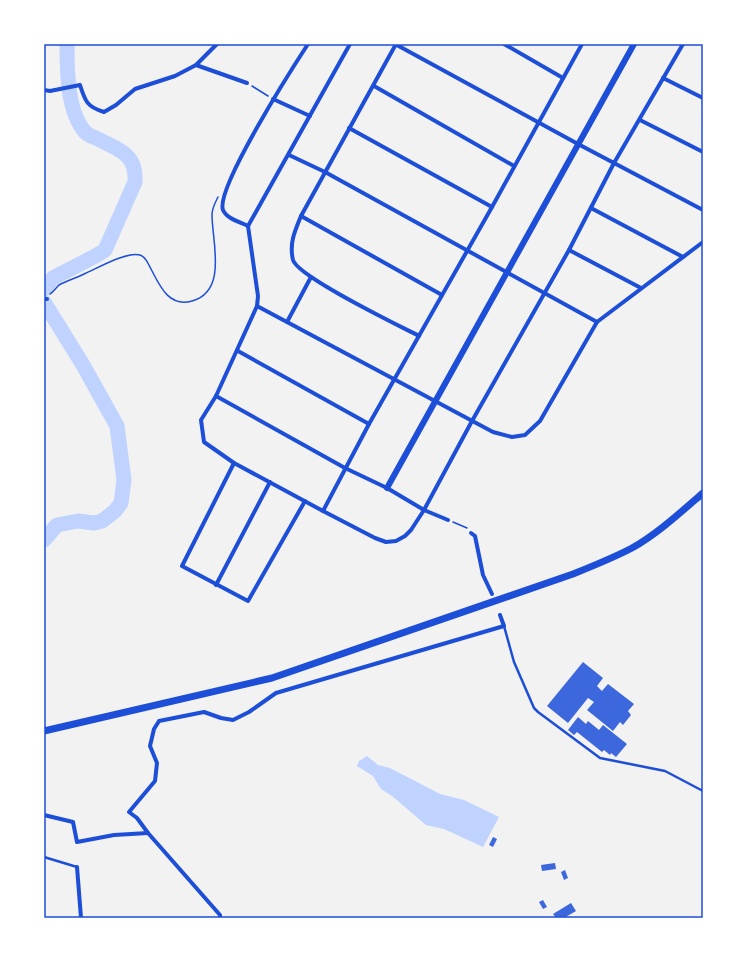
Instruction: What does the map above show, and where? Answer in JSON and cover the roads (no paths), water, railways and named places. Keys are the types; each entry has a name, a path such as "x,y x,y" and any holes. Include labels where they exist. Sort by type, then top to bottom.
{"main road":[{"path":"44,731 272,678 573,574 604,562 633,547 661,527 703,493"}],"street":[{"path":"44,90 80,85 83,97 87,104 104,112 122,101 135,89 175,76 196,65 217,44"},
{"path":"248,226 228,217 223,210 222,202 227,186 273,99 308,44"},
{"path":"350,44 248,226 258,296 257,306 238,351 216,396 201,420 204,442 234,463 375,538 386,542 396,541 405,536 424,510 472,421 569,250 614,164 683,44"},
{"path":"419,336 329,288 299,268 294,261 292,240 301,216 349,128 374,86 395,44 614,164 703,210"},
{"path":"504,44 563,78"},
{"path":"323,510 369,424 582,44"},
{"path":"387,488 634,44"},
{"path":"196,65 247,83"},
{"path":"663,78 703,98"},
{"path":"374,86 514,166"},
{"path":"273,99 310,116"},
{"path":"640,120 703,152"},
{"path":"349,128 492,207"},
{"path":"289,155 325,172 597,322"},
{"path":"591,208 683,256"},
{"path":"301,216 442,295"},
{"path":"257,306 493,432 512,437 525,435 540,421 597,322 703,242"},
{"path":"569,250 641,288"},
{"path":"287,322 311,277"},
{"path":"238,351 369,424"},
{"path":"216,396 345,468 387,488 424,510 448,520"},
{"path":"234,463 182,566 216,585 248,601 305,501"},
{"path":"216,585 270,482"},
{"path":"471,533 475,536 483,575 492,594"},
{"path":"220,918 220,915 148,833 137,818 129,812 155,781 157,763 150,746 154,729 159,721 204,712 221,718 233,720 249,712 276,692 504,626 500,615"},
{"path":"44,814 73,822 77,842 114,835 148,833"},
{"path":"77,867 81,918"}],"lane":[{"path":"504,626 514,662 534,708 538,712 600,758 665,771 703,791"},
{"path":"44,858 77,867"}],"water":[{"path":"367,756 378,765 390,768 440,794 464,800 499,817 483,847 444,829 426,825 392,796 381,789 373,776 357,766 359,761"}],"waterway":[{"path":"44,289 53,278 105,250 135,182 135,172 129,158 119,150 85,132 79,123 71,102 69,90 67,44"},
{"path":"44,302 83,365 117,426 124,480 121,503 115,511 102,521 94,523 78,521 57,525 44,540"}]}
